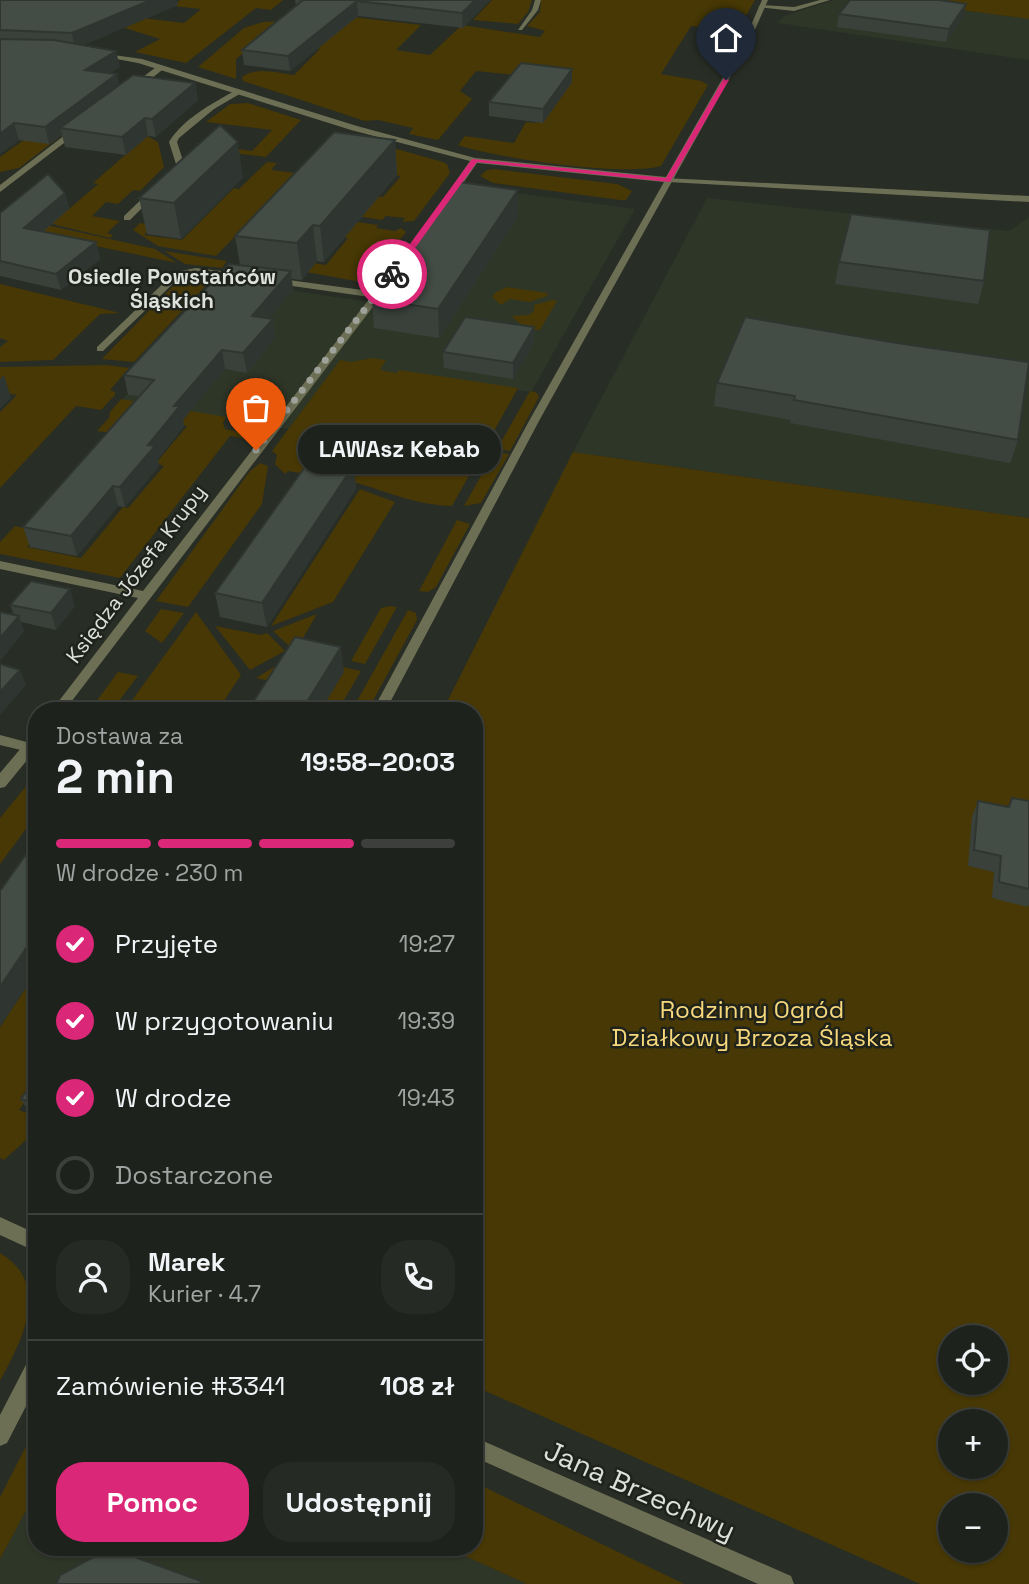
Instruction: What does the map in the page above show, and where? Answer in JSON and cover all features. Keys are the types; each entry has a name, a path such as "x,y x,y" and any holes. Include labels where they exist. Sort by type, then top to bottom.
{"street":[{"path":"520,29 535,10 538,0"},
{"path":"383,702 534,421 747,41 763,4 794,9 827,0"},
{"path":"91,54 162,67 403,142 475,160 668,180 1029,199"},
{"path":"129,91 162,67"},
{"path":"127,218 179,169 179,157 173,142 177,137 211,107 239,92"},
{"path":"0,188 84,125"},
{"path":"445,202 475,160"},
{"path":"100,349 178,274 196,271 251,278"},
{"name":"Księdza Józefa Krupy","path":"64,702 392,274"},
{"path":"264,280 377,295"},
{"path":"0,565 146,596"},
{"path":"0,740 28,742"},
{"path":"0,783 28,748"},
{"path":"0,1226 28,1239"},
{"path":"0,1436 28,1382"},
{"name":"Jana Brzechwy","path":"483,1451 783,1584"}],"shaded area":[{"path":"834,0 884,0 1029,19 1029,60 778,23 784,16"},
{"path":"470,187 635,209 531,392 340,366 292,430 122,400 234,282 384,304"},
{"path":"707,198 1009,231 1029,217 1029,518 573,452"},
{"path":"28,1507 28,1556 465,1556 527,1584 0,1584 0,1559"}],"green space":[{"path":"180,0 283,0 271,10 256,8 186,63 135,52 160,39 106,22 92,12 184,23 201,9 173,6"},
{"path":"492,0 532,0 528,12 518,24 473,20"},
{"path":"541,0 755,0 736,33 718,33 720,29 691,26 661,74 701,81 708,85 661,166 643,169 560,165 458,145 465,136 514,143 526,122 536,123 563,80 476,71 460,91 472,99 438,140 409,134 413,128 378,120 365,121 243,81 242,77 254,72 294,75 320,49 257,42 236,59 236,79 198,67 244,28 263,22 353,17 421,25 396,50 430,55 462,25 540,37 545,31 527,26 540,12"},
{"path":"884,0 1029,0 1029,19"},
{"path":"81,99 75,125 19,168 0,172 0,157"},
{"path":"248,103 301,120 266,157 207,150 196,143 252,151 272,130 206,122 230,104"},
{"path":"343,134 443,162 447,164 450,173 414,221 402,222 405,218 386,216 382,220 338,213 318,188 383,197 401,176 336,166"},
{"path":"147,136 158,142 164,167 140,191 133,190 118,204 106,202 92,216 120,221 107,233 113,235 110,238 56,225 14,202 32,192 36,204 69,209 98,184 93,183"},
{"path":"267,162 277,163 271,170 296,173 216,256 158,246 133,230 140,223 153,225 144,235 182,240 234,188 239,189"},
{"path":"487,170 617,184 632,191 626,200 620,200 493,183 480,176"},
{"path":"11,206 51,226 155,249 177,263 0,226 0,212"},
{"path":"283,211 378,225 376,228 395,231 401,228 406,232 367,283 244,261 256,254 326,265 348,238 279,228"},
{"path":"164,251 227,261 222,268 185,264"},
{"path":"209,278 210,281 134,362 102,359 178,281"},
{"path":"0,284 120,313 100,314 53,360 0,362 0,347 8,341 0,338"},
{"path":"507,287 548,293 547,296 530,302 510,299 501,305 492,297"},
{"path":"557,301 540,330 524,328 512,316 529,315 534,311 534,305"},
{"path":"372,358 386,360 380,370 397,373 399,370 518,388 452,506 416,501 340,479 288,471 285,474 275,464 277,455 272,451 340,360 351,362"},
{"path":"107,365 129,368 110,390 115,392 115,395 101,410 76,406 0,488 0,412 17,395 0,392 0,367"},
{"path":"530,391 536,392 539,397 510,451 497,449"},
{"path":"121,399 226,417 223,423 225,429 253,435 249,439 230,436 120,578 0,554 0,542 15,526 40,531 27,547 81,558 123,507 128,508 164,466 156,463 187,426 142,417 126,435 97,431"},
{"path":"495,451 509,454 481,503 464,506"},
{"name":"Rodzinny Ogród Działkowy Brzoza Śląska","path":"573,452 1029,518 1029,1584 920,1584 483,1390 483,702 447,702"},
{"path":"260,463 268,466 262,504 188,607 156,601 250,471"},
{"path":"360,489 395,502 333,602 271,626"},
{"path":"457,520 470,524 436,587 428,592 419,591"},
{"path":"397,607 365,664 351,661 381,608"},
{"path":"161,609 184,613 162,643 145,631"},
{"path":"408,610 416,613 417,620 372,702 356,702"},
{"path":"196,612 241,675 223,702 131,702"},
{"path":"317,614 300,643 291,648 273,631"},
{"path":"215,626 261,635 267,633 285,651 250,670"},
{"path":"292,656 361,671 343,702 326,702 343,671 284,684 256,678"},
{"path":"118,672 138,676 118,702 96,702"},
{"path":"27,785 28,826 0,864 0,818"},
{"path":"28,985 28,1098 19,1110 28,1114 28,1138 4,1160 0,1158 0,1027"},
{"path":"0,1253 16,1266 25,1281 28,1314 16,1349 0,1381"},
{"path":"28,1443 28,1507 0,1559 0,1497"},
{"path":"483,1486 684,1584 527,1584 465,1556 483,1556"}],"building":[{"path":"0,0 151,0 72,33 0,30"},
{"path":"303,0 475,0 462,13 357,1 288,56 242,50"},
{"path":"850,0 939,0 966,4 949,29 839,14"},
{"path":"0,39 54,40 116,51 85,70 117,74 45,127 14,123 0,134"},
{"path":"521,63 572,69 543,109 489,102"},
{"path":"133,75 195,83 152,119 145,118 122,137 60,128"},
{"path":"220,125 238,142 174,203 139,198"},
{"path":"334,132 395,140 320,226 313,225 297,243 235,236"},
{"path":"48,174 65,193 24,228 96,242 56,274 0,261 0,213"},
{"path":"459,182 518,190 438,309 372,299"},
{"path":"851,214 990,230 984,281 839,262"},
{"path":"229,264 291,271 252,316 273,319 243,353 222,350 174,406 180,406 148,445 155,446 120,487 113,486 71,536 23,527 154,380 124,375"},
{"path":"465,317 534,327 513,363 443,352"},
{"path":"745,317 1029,362 1018,440 794,400 795,396 717,383"},
{"path":"312,457 354,465 262,603 215,593"},
{"path":"31,581 70,589 51,613 10,605"},
{"path":"0,612 19,616 0,638"},
{"path":"295,637 341,647 307,702 253,702"},
{"path":"0,664 20,670 0,692"},
{"path":"1012,798 1029,801 1029,889 999,882 1001,856 974,850 978,801 1009,807"},
{"path":"28,852 28,945 0,987 0,891"},
{"path":"28,1089 28,1102 21,1099"},
{"path":"95,1556 132,1556 201,1581 200,1584 56,1584 60,1575"}],"way so far":[{"path":"256,450 392,274"}],"place":[{"name":"LAWAsz Kebab","path":"256,450"}],"district":[{"name":"Osiedle Powstańców Śląskich","path":"172,289"}],"route":[{"path":"392,274 475,160 646,180 668,180 726,80"}]}
